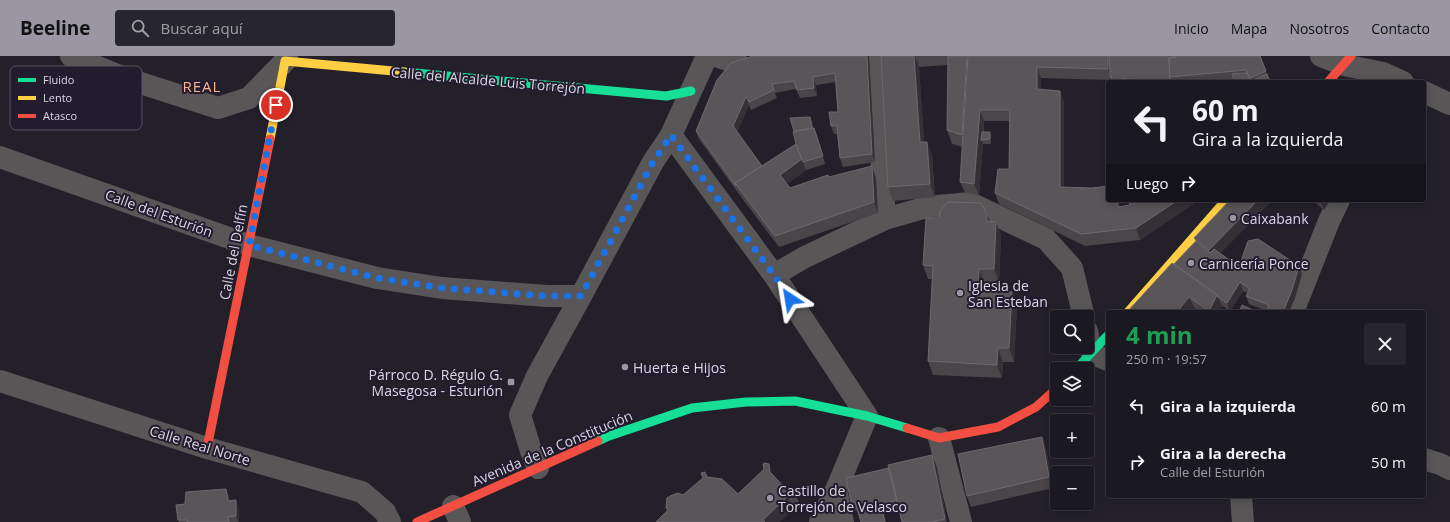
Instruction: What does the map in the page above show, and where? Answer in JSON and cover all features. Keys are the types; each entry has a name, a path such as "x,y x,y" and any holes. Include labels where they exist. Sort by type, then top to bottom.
{"street":[{"path":"71,56 95,66"},
{"path":"538,468 520,415 536,376 653,162 671,135 707,56"},
{"path":"716,56 724,59 736,56"},
{"path":"875,56 885,219"},
{"path":"1321,56 1345,68 1383,73 1399,80"},
{"path":"142,83 218,108 248,98 286,58"},
{"name":"Calle del Alcalde Luis Torrejón","path":"286,58 666,96 691,91"},
{"name":"Calle del Delfín","path":"207,448 286,58"},
{"path":"1330,80 1345,68"},
{"path":"1426,93 1450,104"},
{"path":"671,135 774,275 867,416 836,490 820,522"},
{"name":"Calle del Esturión","path":"0,157 249,245 377,278 435,287 547,296 581,296"},
{"path":"1130,310 1224,202"},
{"path":"1294,310 1338,202"},
{"path":"774,275 805,257 885,219 927,207 970,203 1046,239 1072,268 1082,310"},
{"path":"1092,361 1106,338"},
{"name":"Calle Real Norte","path":"0,381 207,448 362,492 385,512 390,522"},
{"path":"961,522 939,438 998,427 1036,407 1050,394"},
{"name":"Avenida de la Constitución","path":"423,521 456,514 538,468 609,436 692,408 746,402 795,401 867,416 939,438"},
{"path":"1426,460 1450,469"},
{"path":"836,490 843,522"},
{"path":"1241,498 1243,522"}],"building":[{"path":"753,56 867,56 872,154 840,158 837,125 831,126 829,112 838,112 835,73 813,77 814,88 797,90 794,81 772,84 774,90 749,102 746,97 733,126 762,166 735,183 736,186 696,131 717,80 731,63"},
{"path":"881,56 914,56 920,142 927,142 930,184 888,187"},
{"path":"948,56 967,56 962,135 947,130"},
{"path":"968,56 1108,56 1108,69 1037,67 1037,89 1060,91 1060,187 1092,188 1106,186 1106,202 1117,202 1118,207 1130,205 1129,202 1175,202 1136,228 1081,234 995,193 998,169 1009,169 1010,110 980,110 974,184 960,182"},
{"path":"1109,56 1176,56 1169,58 1170,80 1133,80 1122,78 1122,80 1111,80 1112,76 1110,77"},
{"path":"1176,56 1260,56 1266,71 1250,78 1246,70 1170,77 1169,58"},
{"path":"1247,73 1250,80 1234,80 1232,74"},
{"path":"1267,74 1269,80 1253,80"},
{"path":"810,117 812,128 794,131 790,118"},
{"path":"814,128 823,156 803,162 793,132"},
{"path":"982,132 990,132 990,139 981,140"},
{"path":"796,144 802,159 780,175 790,188 828,175 829,177 872,166 874,202 775,236 735,183"},
{"name":"Iglesia de San Esteban","path":"948,202 981,203 987,214 987,221 996,222 994,269 979,269 978,290 1012,292 1009,348 998,348 997,365 928,361 933,266 923,265 926,218 939,218 940,211"},
{"path":"1228,202 1256,202 1209,250 1194,238"},
{"path":"1258,239 1299,266 1292,290 1284,310 1267,310 1269,305 1246,296 1250,289 1240,282 1227,303 1174,264 1196,241 1210,253 1214,249 1228,259 1240,264 1248,241"},
{"path":"1172,263 1217,295 1210,310 1189,297 1179,310 1129,310"},
{"path":"1242,305 1253,310 1240,310"},
{"path":"1042,437 1049,477 967,496 958,454"},
{"path":"932,455 945,519 933,522 902,522 888,465"},
{"path":"763,464 769,464 770,472 788,491 794,490 796,494 788,496 763,520 765,522 656,522 668,510 666,508 667,498 678,493 683,495 703,478 701,473 705,472 707,477 722,479 738,494 764,469"},
{"path":"889,468 897,500 881,504 885,522 861,522 855,502 851,502 846,478"},
{"path":"226,489 228,501 236,500 236,516 228,517 229,522 187,522 187,520 178,520 176,505 185,504 186,492"}],"traffic: fast":[{"path":"404,72 666,96 691,91"},
{"path":"1083,362 1106,337"},
{"path":"598,441 692,408 746,402 795,401 867,416 907,428"}],"traffic: slow":[{"path":"270,139 285,61 404,72"},
{"path":"1130,310 1224,202"}],"traffic: jam":[{"path":"1330,80 1351,56"},
{"path":"207,448 270,139"},
{"path":"907,428 939,438 998,427 1036,407 1050,394"},
{"path":"417,522 598,441"}],"place":[{"name":"Caixabank","path":"1233,218"},
{"name":"Carnicería Ponce","path":"1191,263"},
{"name":"Iglesia de San Esteban","path":"960,293"},
{"name":"Huerta e Hijos","path":"625,367"},
{"name":"Párroco D. Régulo G. Masegosa - Esturión","path":"511,382"},
{"name":"Castillo de Torrejón de Velasco","path":"770,498"}],"district":[{"name":"REAL","path":"202,86"}],"route":[{"path":"276,105 249,245 377,278 442,288 547,296 581,296 653,162 671,135 790,299"}]}
